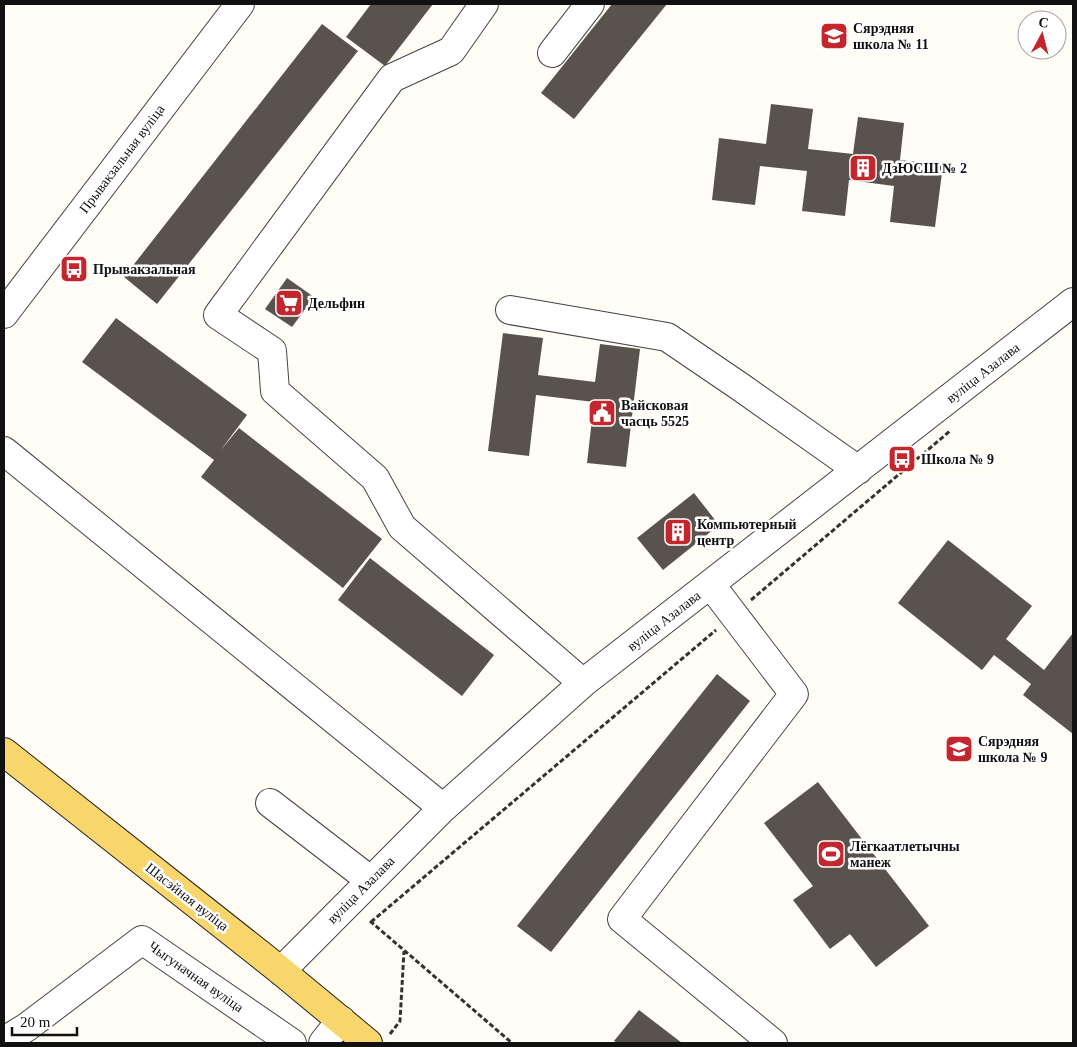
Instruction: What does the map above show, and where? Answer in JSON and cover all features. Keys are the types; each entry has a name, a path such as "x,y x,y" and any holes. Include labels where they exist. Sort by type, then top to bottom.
{"main road":[{"name":"Шасэйная вуліца","path":"4,752 341,1020 378,1040"}],"street":[{"name":"Прывакзальная вуліца","path":"4,314 240,4"},
{"path":"484,4 451,51 392,78 218,315 272,351 275,391 375,478 402,527 583,683"},
{"path":"552,52 590,4"},
{"name":"вуліца Азалава","path":"280,971 443,808 583,683 1072,306"},
{"path":"510,310 667,337 858,470"},
{"path":"4,451 443,808"},
{"path":"711,585 794,694 622,919 773,1043"},
{"path":"270,803 370,880"},
{"name":"Чыгуначная вуліца","path":"4,1041 27,1027 142,940 292,1043"},
{"path":"323,1043 341,1020"}],"path":[{"path":"348,902 512,1043"},
{"path":"378,1040 400,1021 404,950"}],"building":[{"path":"371,4 433,4 385,66 346,37"},
{"path":"612,4 667,4 574,119 541,93"},
{"path":"322,24 358,51 157,304 124,277"},
{"name":"ДзЮСШ № 2","path":"771,104 813,109 808,149 853,154 858,117 904,123 900,160 943,165 935,227 890,222 894,186 849,180 845,216 802,211 807,171 760,166 755,205 712,200 719,138 766,144"},
{"name":"Дельфин","path":"287,278 314,297 292,327 265,309"},
{"path":"116,318 247,415 220,451 239,428 382,539 343,588 201,477 214,460 82,362"},
{"path":"503,333 543,338 538,375 595,382 600,344 640,349 626,467 587,463 594,402 536,395 529,456 488,451"},
{"name":"Компьютерный центр","path":"694,493 719,525 663,570 637,538"},
{"path":"948,540 1032,606 1006,639 1044,670 1073,633 1073,734 1023,695 1031,684 994,655 982,670 898,603"},
{"path":"370,558 494,655 462,696 338,600"},
{"path":"717,674 750,701 551,952 517,926"},
{"name":"Лёгкаатлетычны манеж","path":"818,782 929,926 876,967 850,934 830,949 793,900 813,886 764,823"},
{"path":"639,1010 682,1043 617,1043 614,1041"}],"place":[{"name":"Сярэдняя школа № 11","path":"834,36"},
{"name":"ДзЮСШ № 2","path":"863,168"},
{"name":"Прывакзальная","path":"74,269"},
{"name":"Дельфин","path":"289,303"},
{"name":"Вайсковая часць 5525","path":"602,413"},
{"name":"Школа № 9","path":"902,459"},
{"name":"Компьютерный центр","path":"678,532"},
{"name":"Сярэдняя школа № 9","path":"959,749"},
{"name":"Лёгкаатлетычны манеж","path":"831,854"}]}
